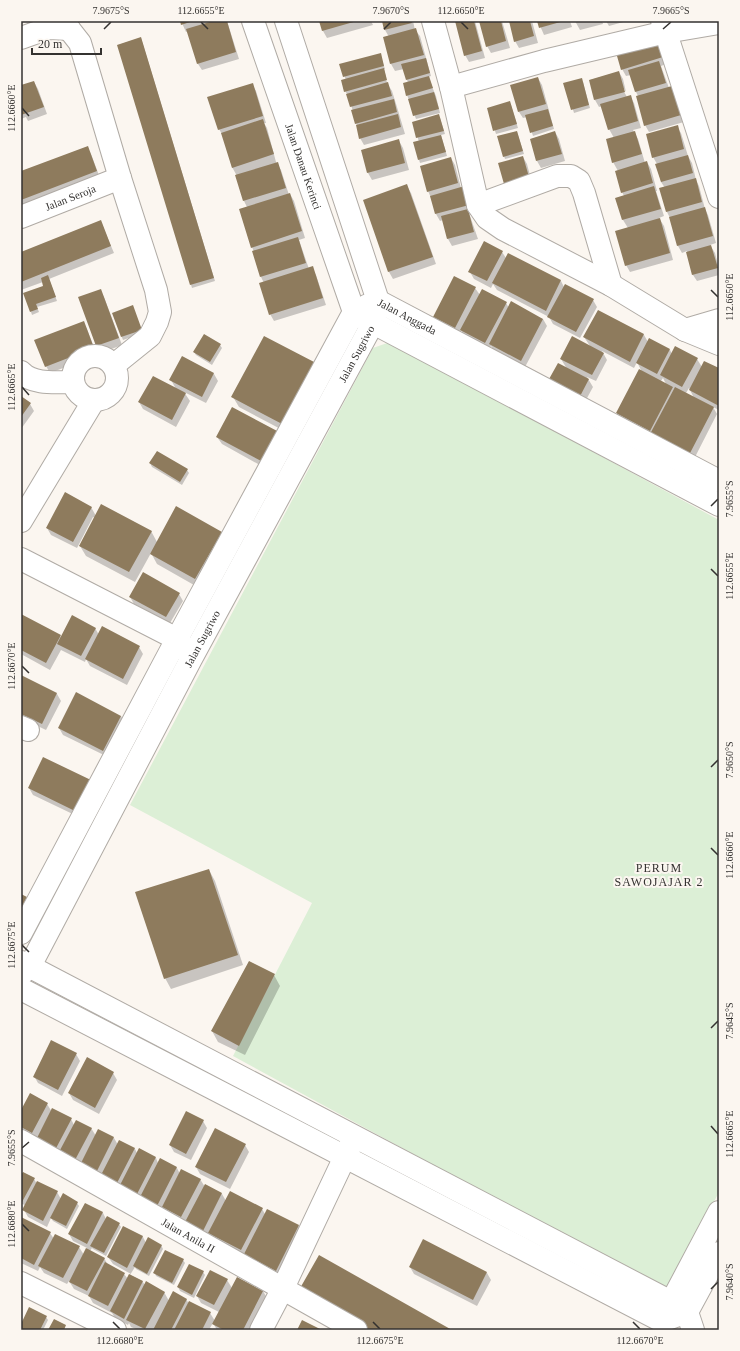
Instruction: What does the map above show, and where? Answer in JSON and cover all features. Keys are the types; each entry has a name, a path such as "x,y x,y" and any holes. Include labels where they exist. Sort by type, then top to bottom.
{"street":[{"name":"Jalan Danau Kerinci","path":"253,21 354,312"},
{"path":"286,21 378,301"},
{"path":"433,21 451,87 478,205 487,218 503,229 611,285 685,330 719,344"},
{"path":"451,87 664,26 719,23"},
{"path":"21,38 49,28 73,25 80,43 120,178 156,290 160,312 150,336 114,365"},
{"path":"664,26 715,174 719,197"},
{"path":"478,205 557,176 571,176 579,181 584,193 611,285"},
{"name":"Jalan Seroja","path":"21,217 120,178"},
{"name":"Jalan Anggada","path":"354,312 378,301 719,481"},
{"name":"Jalan Sugriwo","path":"24,968 373,323 378,301"},
{"name":"Jalan Anggada","path":"354,312 719,504"},
{"name":"Jalan Sugriwo","path":"21,933 177,639 354,312"},
{"path":"685,330 719,320"},
{"path":"93,355 105,357 114,365 118,377 115,389 106,397 94,400 84,398 77,391 73,382 74,370 81,359 93,355"},
{"path":"21,372 25,377 41,381 73,382"},
{"path":"21,521 94,400"},
{"path":"21,559 177,639 191,659"},
{"path":"24,968 355,1136 675,1319"},
{"path":"21,989 345,1156 675,1319"},
{"path":"262,1330 355,1136"},
{"name":"Jalan Anila II","path":"21,1141 356,1330"},
{"path":"675,1319 719,1212"},
{"path":"675,1319 719,1253"},
{"path":"21,1283 115,1330"}],"green space":[{"path":"390,342 719,520 719,1192 667,1292 233,1056 312,903 130,805 373,348"}],"building":[{"path":"180,21 193,21 181,25"},
{"path":"213,21 227,21 236,52 197,64 186,29"},
{"path":"319,21 357,21 322,31"},
{"path":"382,21 411,21 412,23 384,30"},
{"path":"455,21 474,21 482,51 464,56"},
{"path":"479,21 501,21 506,41 486,47"},
{"path":"509,21 530,21 534,36 514,42"},
{"path":"537,21 564,21 539,28"},
{"path":"416,28 424,55 390,64 383,37"},
{"path":"141,37 214,278 190,285 117,45"},
{"path":"657,37 663,57 621,70 615,49"},
{"path":"381,53 384,66 343,77 339,64"},
{"path":"426,58 430,73 406,80 401,64"},
{"path":"659,61 666,83 635,92 628,70"},
{"path":"384,68 387,80 344,92 341,80"},
{"path":"619,71 625,92 594,100 589,80"},
{"path":"429,76 433,88 406,96 403,83"},
{"path":"538,77 546,104 518,112 510,85"},
{"path":"582,78 589,105 571,110 563,83"},
{"path":"34,81 44,107 21,115 21,85"},
{"path":"388,82 392,96 350,107 346,94"},
{"path":"253,83 263,116 218,130 207,97"},
{"path":"672,86 681,115 644,126 636,96"},
{"path":"434,92 439,109 413,116 408,99"},
{"path":"631,95 638,121 608,130 600,104"},
{"path":"394,99 397,112 355,124 351,110"},
{"path":"510,101 517,124 493,131 487,108"},
{"path":"548,109 553,126 530,133 525,115"},
{"path":"398,114 401,127 359,139 356,125"},
{"path":"439,114 444,131 416,138 412,122"},
{"path":"263,119 274,154 232,168 221,133"},
{"path":"678,125 684,149 652,158 646,134"},
{"path":"517,131 523,151 503,157 497,136"},
{"path":"555,131 562,154 536,161 530,139"},
{"path":"635,131 642,154 612,163 606,139"},
{"path":"441,135 446,152 418,160 413,142"},
{"path":"399,139 405,163 367,173 361,150"},
{"path":"88,146 97,171 21,200 21,171"},
{"path":"688,155 693,173 661,182 655,164"},
{"path":"523,156 531,184 506,191 498,163"},
{"path":"451,157 458,183 427,192 420,166"},
{"path":"647,161 653,183 621,193 615,171"},
{"path":"278,162 286,188 243,201 235,175"},
{"path":"696,178 702,202 666,212 659,188"},
{"path":"407,184 433,257 388,272 363,200"},
{"path":"468,185 473,204 435,214 430,196"},
{"path":"654,186 661,209 622,220 615,198"},
{"path":"290,193 302,231 251,248 239,209"},
{"path":"705,207 713,236 677,246 669,217"},
{"path":"468,209 474,232 447,239 441,216"},
{"path":"660,218 670,253 625,266 615,231"},
{"path":"101,220 111,246 21,282 21,252"},
{"path":"298,237 306,263 260,277 252,251"},
{"path":"484,241 503,251 487,281 468,272"},
{"path":"711,245 718,268 692,275 686,252"},
{"path":"508,253 561,280 546,311 492,283"},
{"path":"313,266 323,298 269,315 259,283"},
{"path":"48,275 56,297 36,304 38,309 30,312 23,293 43,286 41,278"},
{"path":"454,276 476,287 455,328 433,317"},
{"path":"565,284 594,299 576,332 547,317"},
{"path":"101,289 119,338 96,346 78,297"},
{"path":"482,289 507,302 485,343 460,330"},
{"path":"511,301 543,319 521,361 489,344"},
{"path":"133,305 142,330 121,337 112,313"},
{"path":"598,310 644,334 630,362 583,337"},
{"path":"84,321 94,348 45,367 34,340"},
{"path":"204,334 221,344 210,362 193,352"},
{"path":"264,336 316,363 284,425 231,397"},
{"path":"572,336 604,353 592,375 560,359"},
{"path":"649,338 670,349 657,374 636,363"},
{"path":"675,346 698,358 682,387 660,375"},
{"path":"182,356 214,373 202,397 169,380"},
{"path":"704,361 719,368 719,406 689,390"},
{"path":"558,363 589,379 576,404 544,388"},
{"path":"639,369 673,387 650,431 616,413"},
{"path":"153,376 186,393 172,420 138,402"},
{"path":"675,387 714,407 689,455 650,434"},
{"path":"21,396 31,403 21,417"},
{"path":"232,407 279,432 263,462 216,437"},
{"path":"157,451 188,469 180,482 149,463"},
{"path":"65,492 92,507 73,542 46,528"},
{"path":"101,504 152,531 129,572 79,546"},
{"path":"176,506 222,532 195,579 150,554"},
{"path":"143,572 180,593 166,617 129,597"},
{"path":"21,614 61,635 46,663 21,650"},
{"path":"72,615 96,628 81,656 57,644"},
{"path":"102,626 140,646 123,679 85,659"},
{"path":"21,675 57,693 42,724 21,714"},
{"path":"76,692 121,716 103,751 58,728"},
{"path":"43,757 93,781 77,812 28,788"},
{"path":"209,869 238,955 164,979 135,892"},
{"path":"21,894 27,897 21,909"},
{"path":"249,961 275,974 239,1046 211,1031"},
{"path":"51,1040 77,1053 58,1090 33,1077"},
{"path":"87,1057 114,1072 95,1108 68,1093"},
{"path":"30,1093 48,1103 32,1133 21,1127 21,1110"},
{"path":"52,1108 72,1118 54,1152 35,1142"},
{"path":"186,1111 204,1120 186,1154 169,1145"},
{"path":"76,1120 92,1128 75,1160 59,1152"},
{"path":"215,1128 246,1144 226,1182 195,1167"},
{"path":"98,1129 114,1137 96,1173 80,1165"},
{"path":"119,1140 135,1148 117,1183 101,1175"},
{"path":"139,1148 156,1157 136,1196 119,1187"},
{"path":"160,1158 177,1167 157,1206 140,1197"},
{"path":"181,1169 201,1179 181,1217 162,1207"},
{"path":"23,1172 35,1178 21,1202 21,1175"},
{"path":"37,1181 58,1191 43,1221 22,1210"},
{"path":"205,1184 222,1193 203,1231 185,1222"},
{"path":"230,1191 263,1208 241,1250 208,1233"},
{"path":"63,1193 78,1202 66,1226 50,1218"},
{"path":"85,1203 103,1212 87,1244 68,1234"},
{"path":"267,1209 299,1225 276,1271 244,1254"},
{"path":"107,1216 120,1223 104,1253 90,1246"},
{"path":"21,1217 51,1232 34,1265 21,1258"},
{"path":"123,1226 143,1236 127,1268 107,1257"},
{"path":"55,1234 80,1246 63,1278 38,1266"},
{"path":"148,1237 162,1245 147,1274 133,1266"},
{"path":"423,1239 487,1272 473,1300 409,1267"},
{"path":"86,1248 105,1258 87,1291 69,1282"},
{"path":"165,1250 184,1259 172,1283 153,1273"},
{"path":"319,1255 452,1330 369,1330 353,1321 299,1290"},
{"path":"105,1262 125,1273 108,1306 88,1296"},
{"path":"189,1264 204,1271 192,1295 177,1287"},
{"path":"210,1270 228,1279 214,1305 196,1296"},
{"path":"129,1274 143,1281 124,1319 110,1311"},
{"path":"237,1277 263,1291 243,1330 224,1330 212,1324"},
{"path":"146,1281 165,1292 145,1329 126,1320"},
{"path":"173,1291 187,1299 171,1330 153,1330"},
{"path":"189,1301 211,1312 202,1330 174,1330"},
{"path":"29,1307 47,1316 40,1330 21,1330 21,1324"},
{"path":"54,1319 66,1325 64,1330 48,1330"},
{"path":"302,1320 322,1330 297,1330"}],"district":[{"name":"PERUM SAWOJAJAR 2","path":"659,875"}]}
